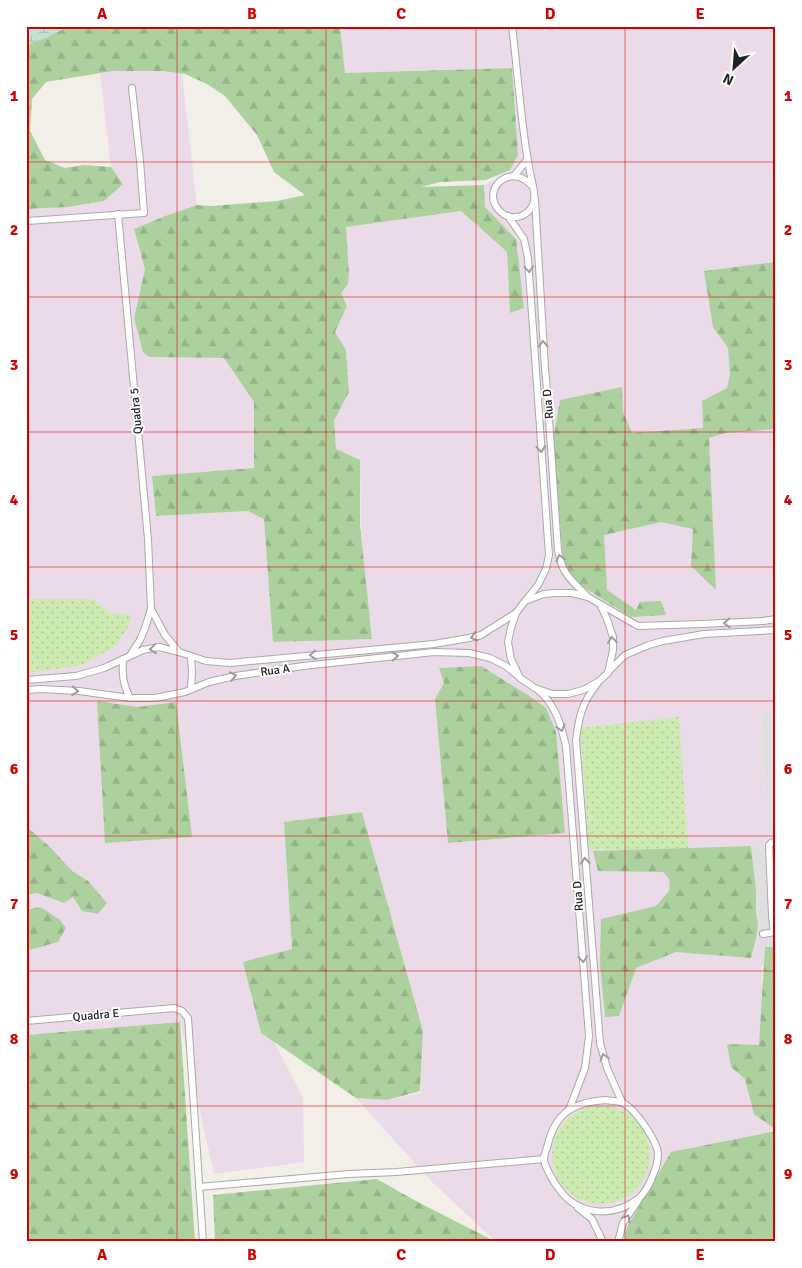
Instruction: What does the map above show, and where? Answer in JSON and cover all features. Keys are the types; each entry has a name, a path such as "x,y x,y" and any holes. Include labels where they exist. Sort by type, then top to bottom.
{"street":[{"path":"512,26 527,160 535,194 535,200 528,212 515,218 501,213 496,208 494,201 496,187 506,177 521,177 528,181 533,188"},
{"path":"28,221 144,213 132,88"},
{"path":"514,176 527,160"},
{"name":"Rua D","path":"535,200 558,550 560,562 567,577 588,597"},
{"name":"Quadra 5","path":"118,214 148,539 151,609 146,628 131,655"},
{"name":"Rua D","path":"508,216 524,239 528,258 548,528 549,555 546,569 538,585 525,601"},
{"path":"536,370 545,368"},
{"path":"776,619 638,626 588,597 572,593 555,592 525,601 516,613 508,642 511,659 520,678 535,688 552,694 568,694 583,690 598,682 625,655 649,645 704,634 776,630"},
{"path":"600,604 613,637 614,650 608,673"},
{"name":"Quadra 5","path":"151,609 165,635 179,652"},
{"name":"Rua A","path":"26,680 76,676 104,668 143,650 159,648 179,652 206,662 230,663 434,644 481,635 516,613"},
{"path":"377,649 378,658"},
{"name":"Rua A","path":"26,690 79,691 130,698 155,698 168,696 209,682 235,676 434,652 469,653 490,658 506,666 520,678"},
{"path":"191,657 191,689"},
{"path":"123,659 122,675 130,698"},
{"name":"Rua D","path":"598,682 588,696 581,712 576,740 600,1043 607,1068 622,1102"},
{"name":"Rua D","path":"535,688 546,697 557,715 566,746 589,1036 585,1068 569,1110"},
{"path":"762,934 775,932 772,916 769,845 776,842"},
{"path":"581,940 591,940"},
{"name":"Quadra E","path":"26,1021 174,1008 182,1011 188,1018 199,1187"},
{"path":"603,1242 592,1219 562,1194 554,1182 544,1159 554,1126 563,1114 589,1101 606,1100 622,1102 634,1112 653,1139 658,1153 656,1169 649,1185 623,1223 618,1242"},
{"path":"203,1242 199,1187 544,1159"},
{"path":"576,1206 597,1212 614,1211 640,1197"}],"shaded area":[{"path":"340,26 776,26 776,709 761,712 769,843 751,846 758,924 757,936 769,1051 776,1059 776,1242 496,1242 432,1182 356,1098 387,1100 421,1093 423,1031 362,812 284,822 292,949 253,1001 303,1098 304,1162 214,1174 180,1022 26,1035 26,209 46,208 123,184 111,167 100,73 113,71 163,71 182,73 197,205 134,229 145,269 134,318 149,357 224,358 254,402 254,469 152,476 156,516 248,511 264,519 274,642 372,638 361,540 360,461 336,449 334,421 349,392 346,350 335,332 347,306 341,293 346,226 461,211 507,252 510,313 516,239 485,207 484,185 510,170 518,155 512,68 522,67 345,73"},
{"path":"776,710 776,965 761,966 751,846 769,842 761,712"}],"green space":[{"path":"26,26 69,26 26,45"},
{"path":"69,26 340,26 345,73 512,68 518,155 510,170 486,180 440,182 421,187 484,185 485,207 516,239 524,308 510,313 507,252 461,211 346,227 349,274 348,284 341,293 347,306 335,332 346,350 349,392 334,421 336,449 360,460 360,525 372,639 273,642 264,519 248,511 156,516 152,476 254,468 254,402 224,358 149,357 143,352 134,318 145,269 134,229 197,205 212,206 277,201 305,195 274,172 257,135 225,96 207,84 185,74 163,71 113,71 46,82 32,99 30,131 45,160 65,168 84,165 111,167 123,184 104,201 67,207 26,209 26,45"},
{"path":"776,262 776,429 725,433 709,438 716,590 691,566 693,529 661,522 604,535 607,590 636,610 640,602 661,601 666,615 631,617 580,585 570,575 563,558 553,441 560,400 622,387 623,412 632,433 703,428 702,401 727,388 730,375 728,348 713,327 704,271"},
{"path":"26,599 93,599 110,613 131,615 130,624 115,647 79,666 26,673"},
{"path":"481,666 546,708 556,732 565,833 448,843 435,699 444,683 439,668"},
{"path":"97,701 138,707 176,702 192,837 105,843"},
{"path":"679,717 688,848 589,850 580,728"},
{"path":"362,812 423,1031 420,1091 387,1100 356,1098 261,1033 243,962 292,949 284,822"},
{"path":"29,829 50,847 72,871 88,881 107,903 98,914 82,911 73,897 64,903 37,893 26,895 26,830"},
{"path":"751,846 758,924 751,958 676,952 636,968 619,1016 605,1017 600,964 601,919 656,906 669,891 670,880 663,872 598,871 593,851"},
{"path":"40,907 59,919 66,928 58,942 26,951 26,910"},
{"path":"765,947 776,947 776,1130 754,1114 745,1079 731,1067 727,1044 759,1045"},
{"path":"180,1022 195,1242 26,1242 26,1035"},
{"path":"601,1106 620,1110 636,1120 646,1136 650,1155 646,1174 636,1190 620,1200 601,1204 582,1200 566,1190 556,1174 552,1155 556,1136 566,1120 582,1110"},
{"path":"776,1131 776,1242 624,1242 627,1227 671,1152"},
{"path":"377,1179 496,1242 215,1242 213,1195"}]}
